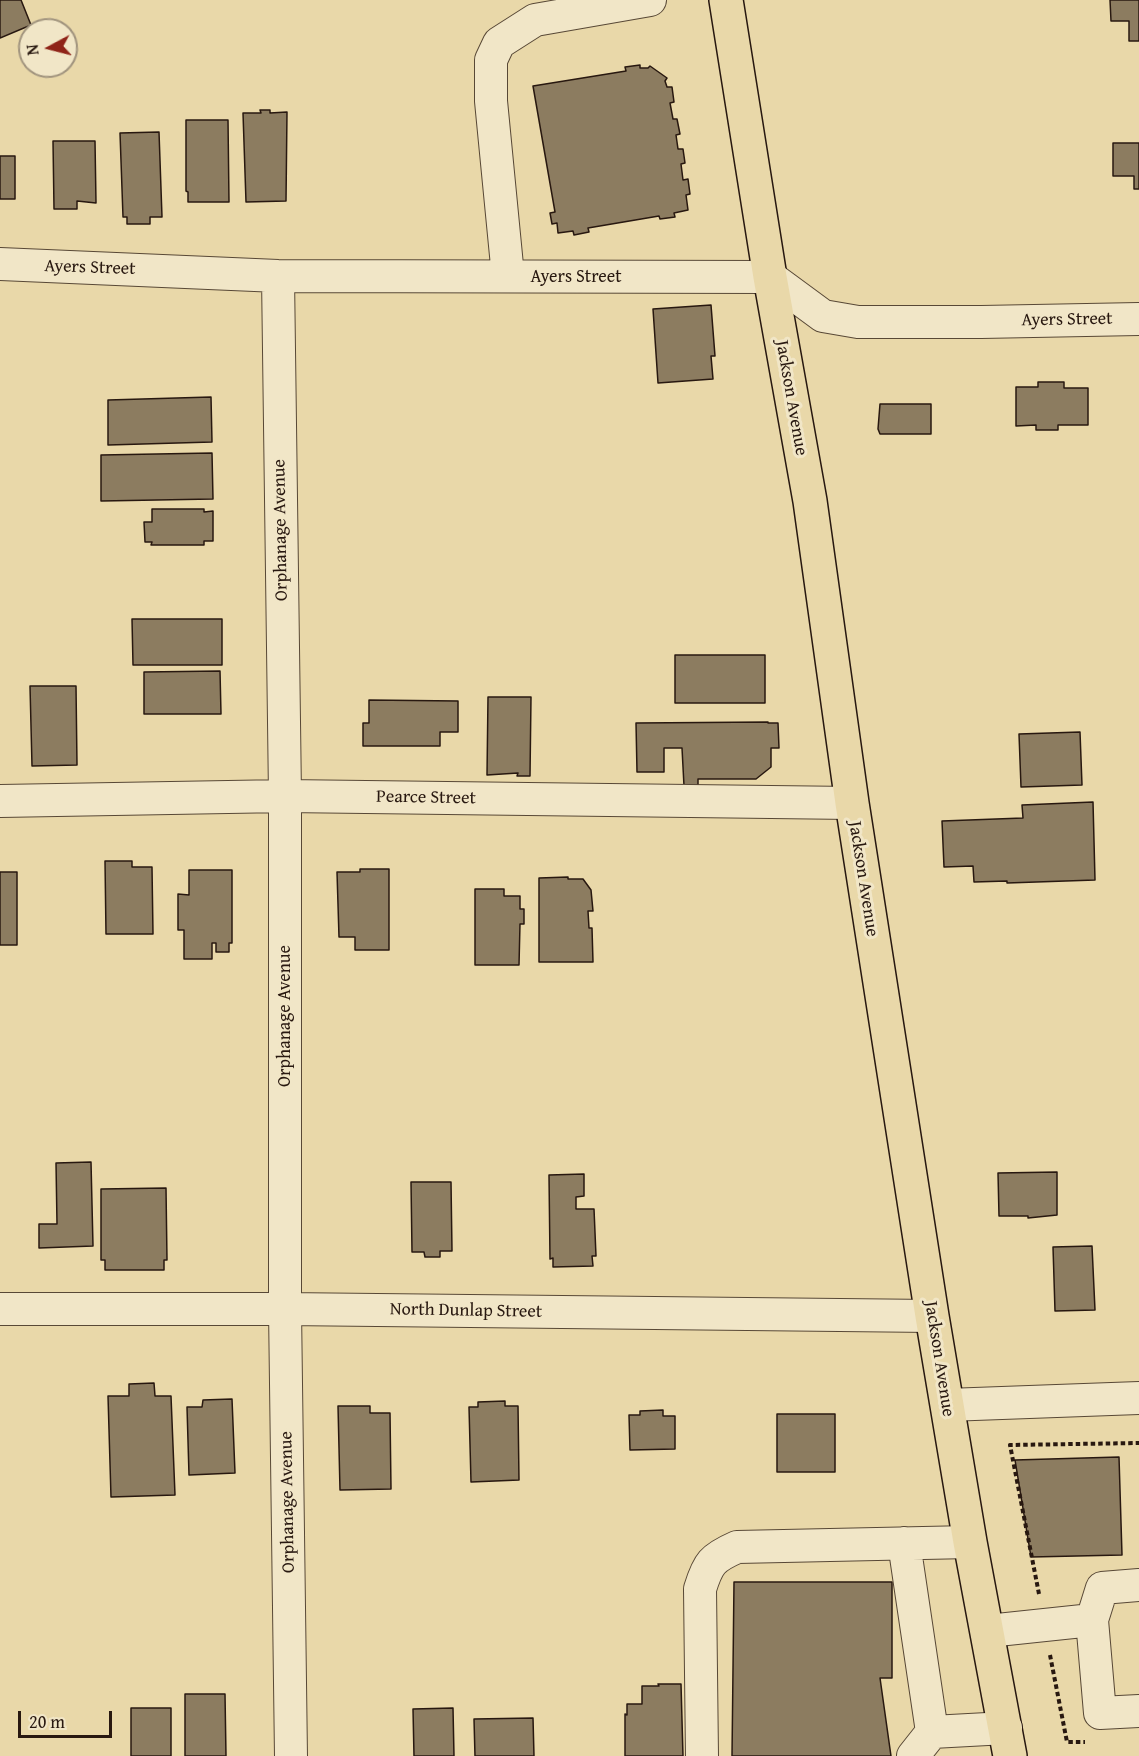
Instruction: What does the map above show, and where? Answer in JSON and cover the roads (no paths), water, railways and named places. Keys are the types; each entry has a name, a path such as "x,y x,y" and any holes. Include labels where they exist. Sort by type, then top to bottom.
{"main road":[{"name":"Jackson Avenue","path":"726,0 770,278 810,501 852,803 932,1316 970,1542 1008,1742"}],"street":[{"path":"508,276 491,101 491,60 499,43 535,20 650,0"},
{"name":"Ayers Street","path":"0,264 278,276 770,278 823,316 858,322 1139,319"},
{"name":"Orphanage Avenue","path":"278,276 285,796 285,1309 291,1756"},
{"name":"Pearce Street","path":"0,801 285,796 852,803"},
{"name":"North Dunlap Street","path":"0,1310 285,1309 932,1316"},
{"path":"947,1406 1139,1398"},
{"path":"702,1756 700,1589 706,1568 717,1556 737,1547 970,1542"},
{"path":"904,1543 932,1732 913,1756"},
{"path":"1139,1585 1102,1588 1092,1620 1100,1713 1139,1711"},
{"path":"988,1631 1092,1620"},
{"path":"932,1732 1008,1742"}]}
